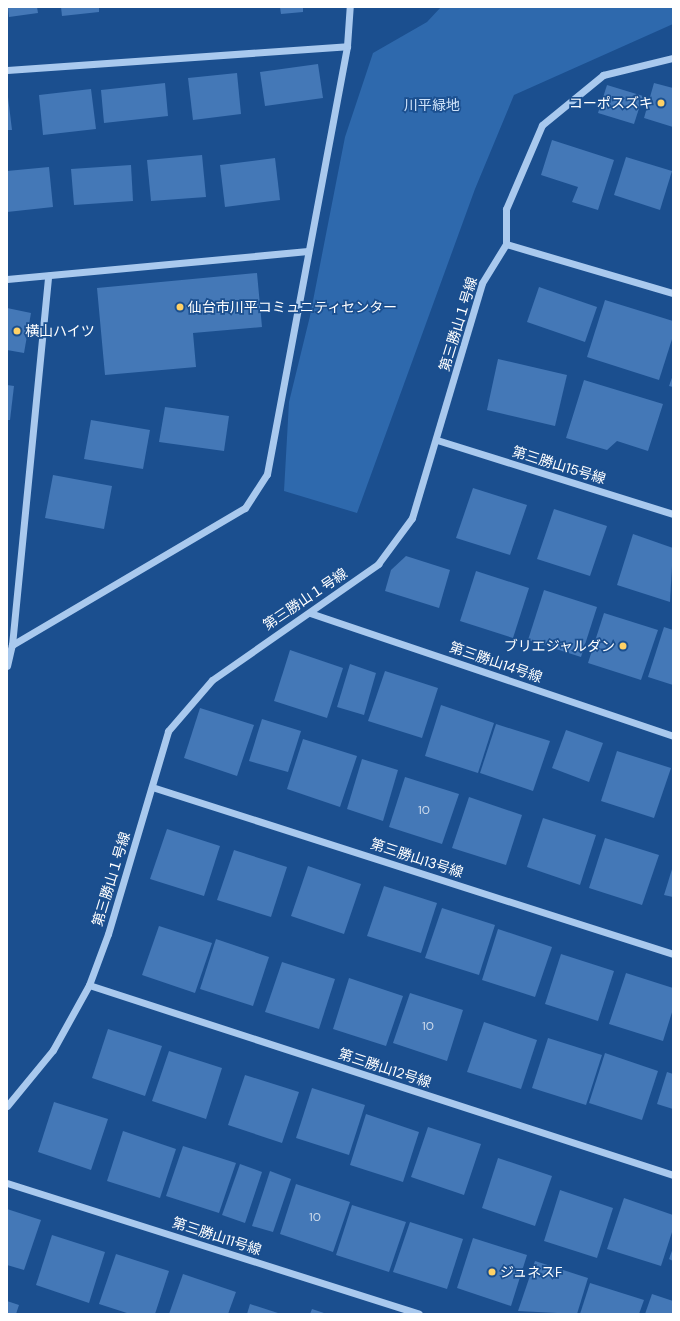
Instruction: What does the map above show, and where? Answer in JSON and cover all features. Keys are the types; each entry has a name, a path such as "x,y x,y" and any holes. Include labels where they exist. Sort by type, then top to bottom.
{"street":[{"path":"12,645 245,508 267,474 346,46 350,7"},
{"path":"7,70 346,46"},
{"path":"673,58 603,75 542,125 506,209 506,244 673,293"},
{"name":"第三勝山１号線","path":"7,1106 53,1050 89,985 108,934 168,731 212,680 273,635 310,613 378,564 408,523 437,440 482,284 506,244"},
{"path":"7,279 308,251"},
{"path":"7,666 12,645 48,276"},
{"name":"第三勝山15号線","path":"437,440 673,514"},
{"name":"第三勝山14号線","path":"310,613 673,736"},
{"name":"第三勝山13号線","path":"152,787 673,954"},
{"name":"第三勝山12号線","path":"89,985 673,1175"},
{"name":"第三勝山11号線","path":"7,1183 419,1314"}],"green space":[{"name":"川平緑地","path":"441,7 673,7 673,24 514,95 475,189 357,513 284,491 289,402 310,316 345,137 373,53 427,22"}],"building":[{"path":"8,7 37,7 38,13 9,17"},
{"path":"61,7 99,7 99,12 62,16"},
{"path":"280,7 303,7 303,12 281,14"},
{"path":"318,64 323,98 265,106 260,72"},
{"path":"237,73 241,114 193,120 188,78"},
{"path":"165,83 168,116 104,123 101,90"},
{"name":"コーポスズキ","path":"654,83 673,88 673,127 644,118"},
{"path":"607,85 643,96 634,124 598,113"},
{"path":"7,89 12,130 7,130"},
{"path":"91,89 96,129 43,135 39,95"},
{"path":"552,140 614,160 598,210 572,202 578,187 541,175"},
{"path":"202,155 206,197 151,201 147,160"},
{"path":"626,157 672,171 660,210 614,195"},
{"path":"275,158 280,200 225,207 220,165"},
{"path":"131,165 133,201 74,205 71,169"},
{"path":"49,167 53,207 7,212 7,171"},
{"name":"仙台市川平コミュニティセンター","path":"257,273 262,327 193,333 196,367 105,375 97,288"},
{"path":"539,287 597,307 585,342 527,322"},
{"path":"605,300 673,321 673,336 659,380 587,357"},
{"name":"横山ハイツ","path":"7,308 31,313 24,353 7,350"},
{"path":"498,359 567,375 555,426 487,410"},
{"path":"673,375 673,387 669,386"},
{"path":"584,380 663,404 648,451 617,441 607,450 566,438"},
{"path":"7,385 14,386 10,420 7,420"},
{"path":"165,407 229,416 224,451 159,442"},
{"path":"91,420 150,430 143,469 84,459"},
{"path":"53,475 112,486 104,529 45,518"},
{"path":"473,488 527,505 510,555 456,538"},
{"path":"554,509 607,526 590,576 537,559"},
{"path":"633,534 673,548 670,602 617,585"},
{"path":"406,556 450,570 439,608 385,591 391,570"},
{"path":"476,571 529,588 513,638 460,621"},
{"path":"544,590 597,607 581,657 528,640"},
{"name":"ブリエジャルダン","path":"604,613 658,630 641,680 588,663"},
{"path":"664,627 673,630 673,685 648,677"},
{"path":"290,650 343,668 327,718 274,701"},
{"path":"350,664 376,673 364,715 337,707"},
{"path":"385,671 438,688 422,738 368,721"},
{"path":"441,705 494,723 478,773 425,756"},
{"path":"200,708 254,725 237,776 184,758"},
{"path":"262,719 301,731 288,772 249,761"},
{"path":"496,724 550,741 533,791 480,773"},
{"path":"566,730 603,743 589,782 552,768"},
{"path":"303,739 357,756 340,807 287,789"},
{"path":"617,751 671,768 654,818 601,801"},
{"path":"362,759 398,770 383,821 347,809"},
{"path":"405,777 459,794 442,844 389,827"},
{"path":"469,797 522,815 506,865 452,848"},
{"path":"543,818 596,835 580,885 527,867"},
{"path":"167,829 220,846 204,896 150,879"},
{"path":"605,838 659,855 642,905 589,888"},
{"path":"234,850 287,867 271,917 217,900"},
{"path":"308,866 361,884 344,934 291,916"},
{"path":"673,866 673,897 664,895"},
{"path":"384,886 437,903 421,953 367,936"},
{"path":"442,908 495,925 479,975 425,958"},
{"path":"159,926 212,943 195,993 142,975"},
{"path":"498,929 552,947 535,997 482,980"},
{"path":"216,939 269,957 253,1006 200,989"},
{"path":"561,954 614,971 598,1021 545,1004"},
{"path":"282,962 335,979 319,1029 265,1012"},
{"path":"626,973 673,988 673,1009 663,1041 609,1024"},
{"path":"349,978 403,996 386,1046 333,1029"},
{"path":"410,993 463,1010 447,1061 393,1043"},
{"path":"484,1022 537,1040 521,1089 467,1072"},
{"path":"108,1029 162,1046 145,1096 92,1078"},
{"path":"548,1038 602,1055 586,1105 532,1088"},
{"path":"169,1051 222,1068 206,1119 152,1101"},
{"path":"605,1053 658,1071 642,1120 589,1103"},
{"path":"667,1072 673,1074 673,1109 657,1104"},
{"path":"245,1075 299,1092 282,1143 228,1125"},
{"path":"312,1088 365,1105 349,1155 296,1138"},
{"path":"54,1102 108,1119 91,1170 38,1152"},
{"path":"366,1114 419,1132 403,1182 350,1165"},
{"path":"428,1127 481,1144 464,1195 411,1177"},
{"path":"123,1131 176,1149 160,1198 107,1181"},
{"path":"183,1146 236,1163 219,1213 166,1196"},
{"path":"498,1158 552,1176 535,1226 482,1208"},
{"path":"240,1164 262,1172 245,1223 222,1215"},
{"path":"270,1171 291,1179 273,1232 252,1226"},
{"path":"296,1184 350,1202 333,1252 280,1234"},
{"path":"560,1190 613,1208 597,1258 544,1241"},
{"path":"624,1198 673,1215 673,1229 661,1266 607,1249"},
{"path":"352,1205 406,1222 389,1272 336,1255"},
{"path":"7,1209 41,1220 24,1270 7,1265"},
{"path":"410,1222 463,1239 447,1289 393,1272"},
{"path":"52,1235 105,1252 89,1303 36,1285"},
{"name":"ジュネスF","path":"473,1238 527,1255 511,1306 457,1288"},
{"path":"673,1248 673,1261 669,1259"},
{"path":"116,1254 169,1271 155,1314 130,1314 99,1304"},
{"path":"535,1261 588,1278 577,1314 518,1311"},
{"path":"183,1274 236,1292 228,1314 169,1314"},
{"path":"590,1283 644,1300 639,1314 580,1314"},
{"path":"652,1294 673,1301 673,1314 645,1314"},
{"path":"7,1301 19,1305 16,1314 7,1314"},
{"path":"250,1304 281,1314 247,1314"},
{"path":"312,1309 327,1314 310,1314"}],"place":[{"name":"コーポスズキ","path":"661,103"},
{"name":"仙台市川平コミュニティセンター","path":"180,307"},
{"name":"横山ハイツ","path":"17,331"},
{"name":"ブリエジャルダン","path":"623,646"},
{"name":"ジュネスF","path":"492,1272"}]}
